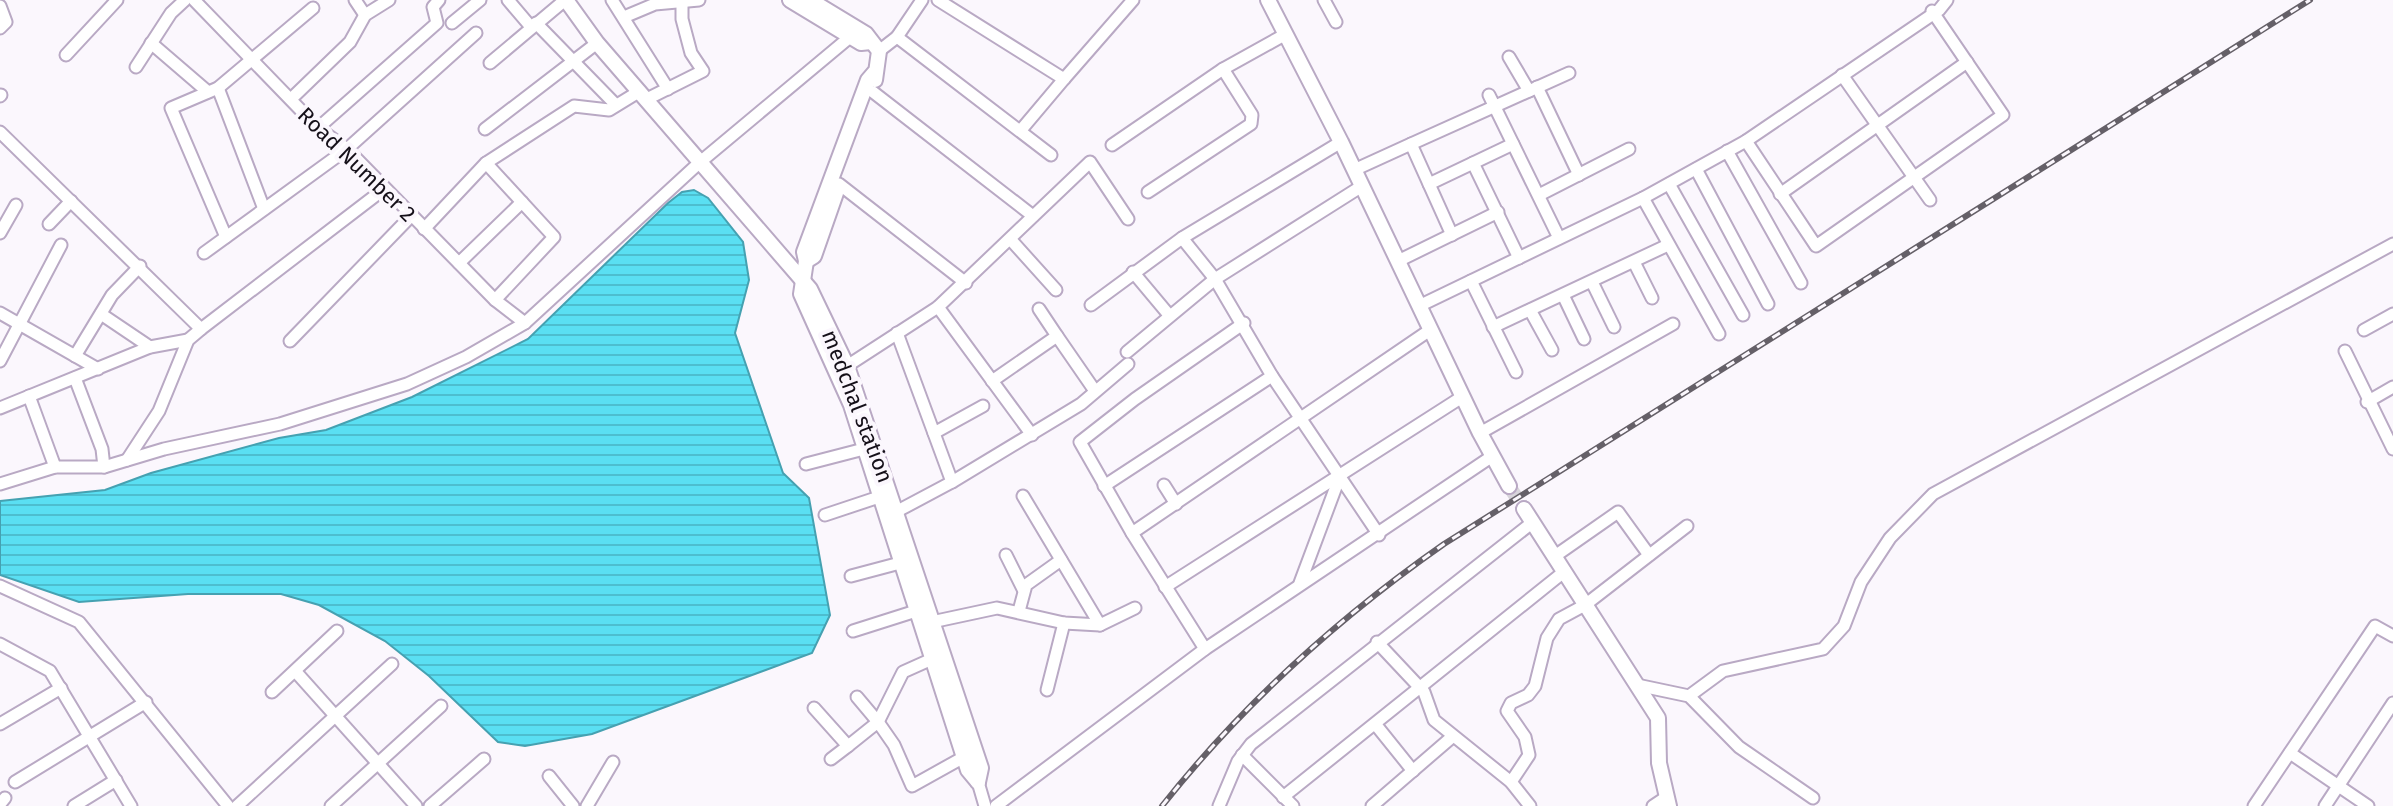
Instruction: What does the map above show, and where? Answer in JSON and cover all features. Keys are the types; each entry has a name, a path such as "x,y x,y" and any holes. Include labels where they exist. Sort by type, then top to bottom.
{"street":[{"path":"66,55 117,0"},
{"path":"136,67 171,13 185,0"},
{"name":"Road Number 2","path":"194,0 318,128 347,149 495,300 525,323"},
{"path":"355,0 365,15"},
{"path":"291,99 350,42 365,15 389,0"},
{"path":"318,128 437,23 433,7 439,0"},
{"path":"452,23 480,0"},
{"path":"508,0 616,105"},
{"path":"490,63 566,0"},
{"name":"medchal station","path":"566,0 597,43 810,289 847,366 922,619 981,768 978,782"},
{"path":"612,0 668,89"},
{"path":"624,17 655,4 699,0"},
{"path":"790,0 850,37 875,47 897,37 922,0"},
{"path":"806,261 814,256 873,92 875,47 866,34 810,0"},
{"path":"938,0 1064,79"},
{"path":"1021,130 1133,0"},
{"path":"1268,0 1341,142 1491,457 1509,486"},
{"path":"1324,0 1336,22"},
{"path":"1419,306 1643,198 1746,141 1947,0"},
{"path":"424,229 486,163 574,106 609,110 668,89 704,69 691,53 682,3"},
{"path":"0,6 6,22 0,28"},
{"path":"226,237 171,108 213,90 313,8"},
{"path":"1746,141 1816,246 2003,115 1932,11"},
{"path":"204,253 347,149 476,33"},
{"path":"1112,145 1223,69 1286,34"},
{"path":"1,482 55,467 104,467 344,406 466,357 525,323 699,163 850,37"},
{"path":"897,37 1051,155"},
{"path":"151,43 213,90 264,209"},
{"path":"485,129 597,43"},
{"path":"1509,57 1533,89 1579,175"},
{"path":"1780,194 1967,62"},
{"path":"1148,192 1251,124 1252,115 1223,69"},
{"path":"874,73 868,80 804,252 806,261 801,294 851,405 879,497 892,514 900,563 922,619 964,757 978,782 985,806"},
{"path":"1354,170 1492,101 1533,89 1569,73"},
{"path":"1842,75 1930,200"},
{"path":"873,92 1033,216"},
{"path":"1492,101 1559,238"},
{"path":"0,132 201,329"},
{"path":"1091,305 1182,238 1341,142"},
{"path":"1411,144 1452,235"},
{"path":"1429,184 1513,144"},
{"path":"1539,195 1629,149"},
{"path":"1727,151 1801,283"},
{"path":"847,366 938,307 1090,162 1128,219"},
{"path":"486,163 552,234 554,240 495,300"},
{"path":"1473,163 1519,258"},
{"path":"1696,169 1768,304"},
{"path":"839,184 966,283"},
{"path":"1669,184 1743,315"},
{"path":"892,514 952,482 1081,404 1169,315 1215,279 1362,186"},
{"path":"127,460 159,411 188,340 384,189"},
{"path":"1643,198 1719,334"},
{"path":"49,224 71,201"},
{"path":"459,263 522,202"},
{"path":"0,233 16,205"},
{"path":"1398,261 1498,212"},
{"path":"290,341 411,216"},
{"path":"1182,238 1215,279 1244,323 1272,376 1379,535"},
{"path":"1011,240 1056,290"},
{"path":"1689,696 1723,671 1823,649 1844,626 1861,582 1890,538 1933,494 2393,244"},
{"path":"0,361 61,245"},
{"path":"1493,327 1668,245"},
{"path":"1634,262 1652,298"},
{"path":"75,356 112,295 140,266"},
{"path":"1133,272 1169,315"},
{"path":"1471,281 1516,372"},
{"path":"1592,282 1614,327"},
{"path":"1563,295 1584,339"},
{"path":"938,307 1032,435"},
{"path":"1039,309 1095,391"},
{"path":"1530,310 1552,350"},
{"path":"0,313 98,369"},
{"path":"101,314 150,347"},
{"path":"2364,330 2393,314"},
{"path":"1205,649 1132,533 1080,442 1135,399 1244,323"},
{"path":"1480,433 1673,324"},
{"path":"1132,533 1430,330"},
{"path":"897,333 952,482"},
{"path":"992,381 1057,336"},
{"path":"0,408 150,347 188,340"},
{"path":"2345,351 2367,402 2393,449"},
{"path":"1104,486 1272,376"},
{"path":"75,378 102,449 104,467"},
{"path":"2367,402 2393,387"},
{"path":"29,396 55,467"},
{"path":"1165,587 1462,397"},
{"path":"934,433 983,406"},
{"path":"806,464 864,449"},
{"path":"996,806 1205,649 1491,457"},
{"path":"1300,584 1340,476"},
{"path":"1164,485 1176,504"},
{"path":"1023,496 1100,625"},
{"path":"825,515 879,497"},
{"path":"1555,556 1618,512 1649,555"},
{"path":"1219,806 1242,755 1251,744 1528,515 1658,718 1663,803"},
{"path":"1511,782 1529,755 1525,737 1510,718 1508,706 1535,686 1547,638 1559,619 1585,605 1687,526"},
{"path":"1006,555 1020,576 1023,589 1019,611"},
{"path":"1023,589 1061,560"},
{"path":"851,576 900,563"},
{"path":"1283,797 1565,571"},
{"path":"0,586 79,622 228,806"},
{"path":"853,631 997,608 1064,623 1100,625 1135,608"},
{"path":"1047,690 1064,623"},
{"path":"2254,806 2375,626 2393,636"},
{"path":"272,692 337,631"},
{"path":"1377,642 1420,688 1434,720 1511,782 1530,806"},
{"path":"0,644 41,663 61,688 131,806"},
{"path":"831,759 878,722 903,672 932,659"},
{"path":"237,806 392,664"},
{"path":"296,672 416,806"},
{"path":"1637,685 1689,696 1750,756 1813,798"},
{"path":"0,724 61,688"},
{"path":"857,697 894,745 912,786 964,757"},
{"path":"15,782 146,702"},
{"path":"2325,806 2393,703"},
{"path":"331,806 441,706"},
{"path":"814,708 848,746"},
{"path":"1376,725 1413,771"},
{"path":"1372,806 1452,737"},
{"path":"2290,753 2368,806"},
{"path":"1242,755 1293,806"},
{"path":"430,806 484,759"},
{"path":"587,806 613,762"},
{"path":"549,776 573,806"},
{"path":"74,806 116,780"}],"water":[{"path":"694,190 708,198 743,242 749,280 735,333 783,473 809,498 830,615 812,653 592,734 525,746 498,742 429,676 385,641 319,605 281,594 188,594 79,602 0,575 0,501 105,490 151,473 279,438 326,430 412,397 528,339 668,203 682,192"}],"tunnel":[{"path":"1509,486 1524,509"}],"railway":[{"path":"1162,806 1225,732 1294,664 1367,602 1444,544 2310,0"}]}
